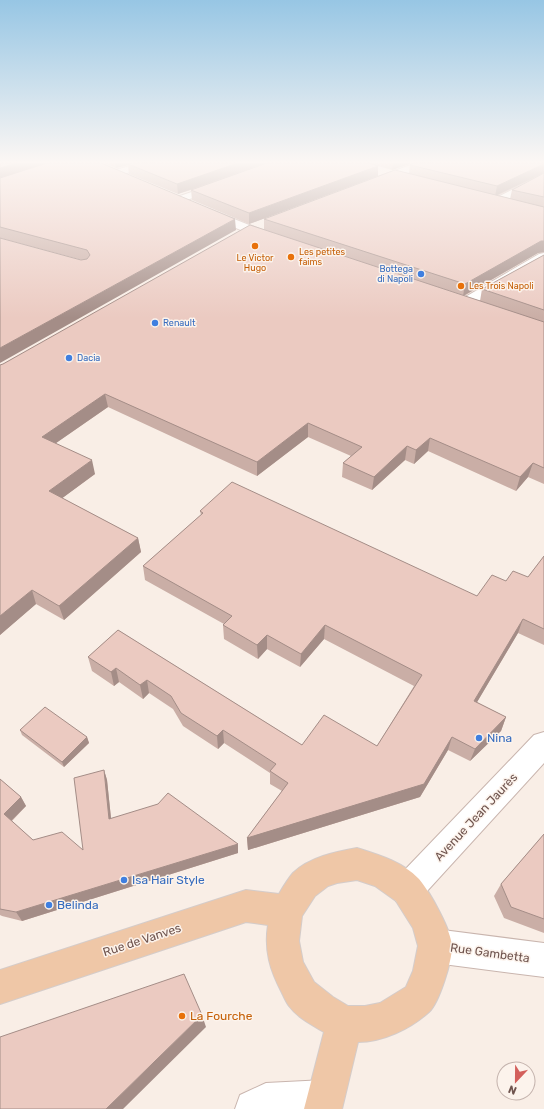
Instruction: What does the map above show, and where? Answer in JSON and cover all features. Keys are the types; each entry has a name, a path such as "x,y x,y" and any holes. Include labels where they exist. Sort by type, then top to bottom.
{"main road":[{"path":"356,864 384,873 407,890 422,913 435,946 430,975 418,999 386,1020 365,1024 344,1024 320,1010 302,994 287,967 282,941 286,912 304,885 317,875 337,867 356,864"},
{"name":"Rue de Vanves","path":"0,988 246,906 286,912"},
{"path":"324,1104 344,1024"}],"street":[{"path":"212,215 286,243"},
{"path":"236,237 269,222"},
{"path":"465,304 544,257"},
{"path":"450,298 480,308"},
{"name":"Avenue Jean Jaurès","path":"407,890 544,744"},
{"name":"Rue Gambetta","path":"435,946 544,960"},
{"path":"254,1109 266,1102 324,1104"}],"building":[{"path":"0,215 225,215 235,219 0,348 0,238 81,260 87,259 90,255 87,250 0,227"},
{"path":"275,215 544,215 544,241 541,241 465,284 264,219"},
{"path":"250,225 544,322 544,468 533,463 520,477 430,438 416,450 407,446 374,477 343,463 362,447 308,423 257,462 105,394 42,437 92,460 49,491 138,538 59,606 32,590 0,616 0,365"},
{"path":"544,255 544,310 482,289"},
{"path":"232,482 477,596 492,575 506,581 513,571 528,577 544,556 544,629 523,619 474,701 506,717 475,749 452,737 424,784 247,838 288,783 270,771 276,764 223,730 217,736 181,713 171,696 147,680 140,685 116,668 111,672 88,657 118,630 302,745 324,715 377,746 422,675 325,625 301,654 267,635 257,645 223,625 232,616 143,566 203,513 200,511"},
{"path":"45,707 87,737 62,762 20,730"},
{"path":"104,770 109,819 158,804 168,793 238,844 16,912 0,909 0,779 21,797 4,814 33,840 62,832 83,850 74,778"},
{"path":"544,834 544,919 511,907 501,884"},
{"path":"184,974 202,1015 106,1109 0,1109 0,1037"}],"place":[{"name":"Le Victor Hugo","path":"255,246"},
{"name":"Les petites faims","path":"291,257"},
{"name":"Bottega di Napoli","path":"421,274"},
{"name":"Les Trois Napoli","path":"461,286"},
{"name":"Renault","path":"155,323"},
{"name":"Dacia","path":"69,358"},
{"name":"Nina","path":"479,738"},
{"name":"Isa Hair Style","path":"124,880"},
{"name":"Belinda","path":"49,905"},
{"name":"La Fourche","path":"182,1016"}]}
